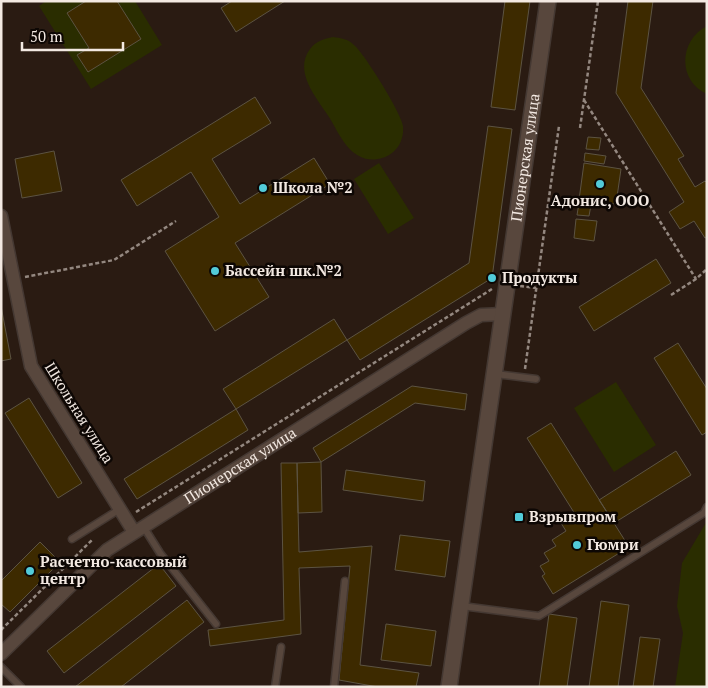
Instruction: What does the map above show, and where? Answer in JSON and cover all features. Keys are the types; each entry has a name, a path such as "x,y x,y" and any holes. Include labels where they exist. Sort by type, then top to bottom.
{"street":[{"name":"Пионерская улица","path":"449,687 548,1"},
{"name":"Школьная улица","path":"1,216 30,366 120,509 139,529"},
{"name":"Пионерская улица","path":"1,654 107,550 466,323 481,316 503,314"}],"lane":[{"path":"495,374 536,380"},
{"path":"462,606 538,616 704,513 707,507"},
{"path":"72,539 120,509"},
{"path":"139,529 216,624"},
{"path":"334,687 345,581"},
{"path":"276,687 281,647"},
{"path":"1,668 20,687"}],"path":[{"path":"580,128 598,1"},
{"path":"584,100 696,279"},
{"path":"524,378 559,126"},
{"path":"14,279 114,260 176,221"},
{"path":"671,295 696,279 707,269"}],"green space":[{"path":"46,1 135,1 162,45 91,89 39,6"},
{"path":"707,26 707,94 697,88 690,80 685,60 691,41 698,32"},
{"path":"333,37 349,41 359,50 382,84 401,119 403,134 401,141 395,151 384,157 367,159 350,149 313,93 305,76 305,58 310,49 315,44"},
{"path":"379,163 414,218 388,234 354,179"},
{"path":"616,382 656,445 614,472 574,408"},
{"path":"707,521 707,687 675,687 683,633 677,606 682,563"}],"building":[{"path":"86,1 117,1 141,39 88,72 77,55 89,48 67,13"},
{"path":"232,1 285,1 236,32 221,8"},
{"path":"505,1 530,1 515,110 491,107"},
{"path":"628,1 653,1 641,88 684,156 678,159 695,187 705,181 707,183 707,237 705,238 694,221 680,229 669,212 684,202 616,93"},
{"path":"255,97 271,123 212,159 240,204 314,158 330,184 235,243 269,297 215,331 165,251 219,217 191,172 137,206 121,180"},
{"path":"488,126 512,129 492,278 360,360 347,340 469,263"},
{"path":"588,137 601,138 599,150 586,149"},
{"path":"54,151 62,191 22,198 15,159"},
{"path":"585,153 606,156 604,164 584,161"},
{"name":"Адонис, ООО","path":"584,163 621,169 616,204 579,200"},
{"path":"579,203 591,205 589,216 577,215"},
{"path":"576,219 597,221 594,241 574,238"},
{"path":"656,259 671,283 594,331 579,307"},
{"path":"1,306 11,359 1,361"},
{"path":"334,319 347,340 236,409 223,389"},
{"path":"678,343 707,389 707,432 702,435 654,358"},
{"path":"412,386 467,394 465,410 415,403 321,462 313,448"},
{"path":"29,398 82,483 58,498 5,413"},
{"path":"236,409 248,430 137,499 124,479"},
{"path":"551,423 629,547 553,594 542,576 545,574 540,566 549,561 544,553 556,546 552,540 566,531 561,523 575,514 527,438"},
{"path":"676,451 691,475 614,523 599,500"},
{"path":"321,462 322,512 298,513 297,463"},
{"path":"281,463 297,463 299,552 372,546 360,665 419,673 416,687 378,687 339,680 350,566 299,568 301,634 210,646 208,630 284,620"},
{"path":"346,470 425,481 423,501 343,490"},
{"path":"400,535 450,541 445,577 395,570"},
{"name":"Расчетно-кассовый центр","path":"40,542 60,562 10,612 1,604 1,581"},
{"path":"159,564 176,586 64,673 47,651"},
{"path":"187,600 204,622 121,687 75,687"},
{"path":"601,601 629,605 618,687 589,687"},
{"path":"549,614 577,618 567,687 539,687"},
{"path":"386,624 436,631 431,666 381,660"},
{"path":"640,637 660,639 653,687 633,687"}],"place":[{"name":"Адонис, ООО","path":"600,184"},
{"name":"Школа №2","path":"263,188"},
{"name":"Бассейн шк.№2","path":"215,271"},
{"name":"Продукты","path":"492,278"},
{"name":"Взрывпром","path":"519,517"},
{"name":"Гюмри","path":"577,545"},
{"name":"Расчетно-кассовый центр","path":"30,571"}]}
